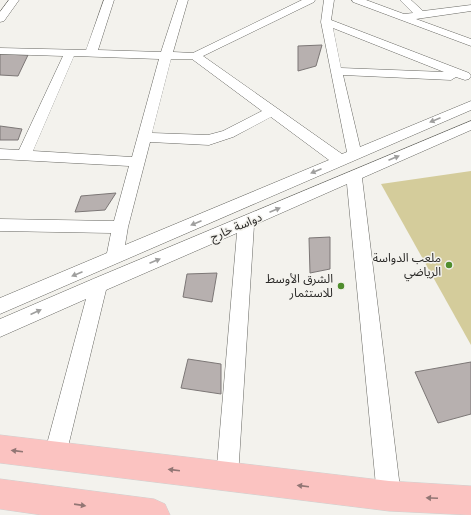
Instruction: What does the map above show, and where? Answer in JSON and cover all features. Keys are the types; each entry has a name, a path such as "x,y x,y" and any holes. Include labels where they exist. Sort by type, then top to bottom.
{"main road":[{"path":"0,449 389,496 471,501"},
{"path":"0,494 44,508 154,515"}],"street":[{"path":"0,19 14,0"},
{"path":"91,53 109,0"},
{"path":"115,257 120,228 137,162 166,55 183,0"},
{"path":"0,51 195,56 310,0"},
{"path":"329,0 326,22 356,154"},
{"path":"357,0 471,43"},
{"path":"406,0 420,14"},
{"path":"403,17 471,8"},
{"path":"326,22 468,76"},
{"path":"24,155 70,53"},
{"path":"195,56 341,161"},
{"path":"336,71 468,76"},
{"name":"دواسة خارج","path":"0,306 471,105"},
{"path":"144,137 209,140 228,134 272,111"},
{"name":"دواسة خارج","path":"0,328 99,284 246,223 471,125"},
{"path":"0,154 137,162"},
{"path":"354,176 389,496"},
{"path":"227,477 246,223"},
{"path":"0,225 120,228"},
{"path":"55,455 99,284"}],"shaded area":[{"name":"ملعب الدواسة الرياضي","path":"471,171 471,345 381,184"}],"building":[{"path":"322,45 316,66 298,71 298,46"},
{"path":"0,54 28,55 18,76 0,75"},
{"path":"0,126 22,129 18,140 0,140"},
{"path":"116,193 105,210 75,212 81,196"},
{"path":"330,237 330,269 310,273 309,238"},
{"path":"217,273 212,302 183,297 187,274"},
{"path":"188,359 221,364 221,394 181,388"},
{"path":"471,362 471,414 438,423 415,372"}],"place":[{"name":"ملعب الدواسة الرياضي","path":"449,265"},
{"name":"الشرق الأوسط للاستثمار","path":"341,286"}]}
